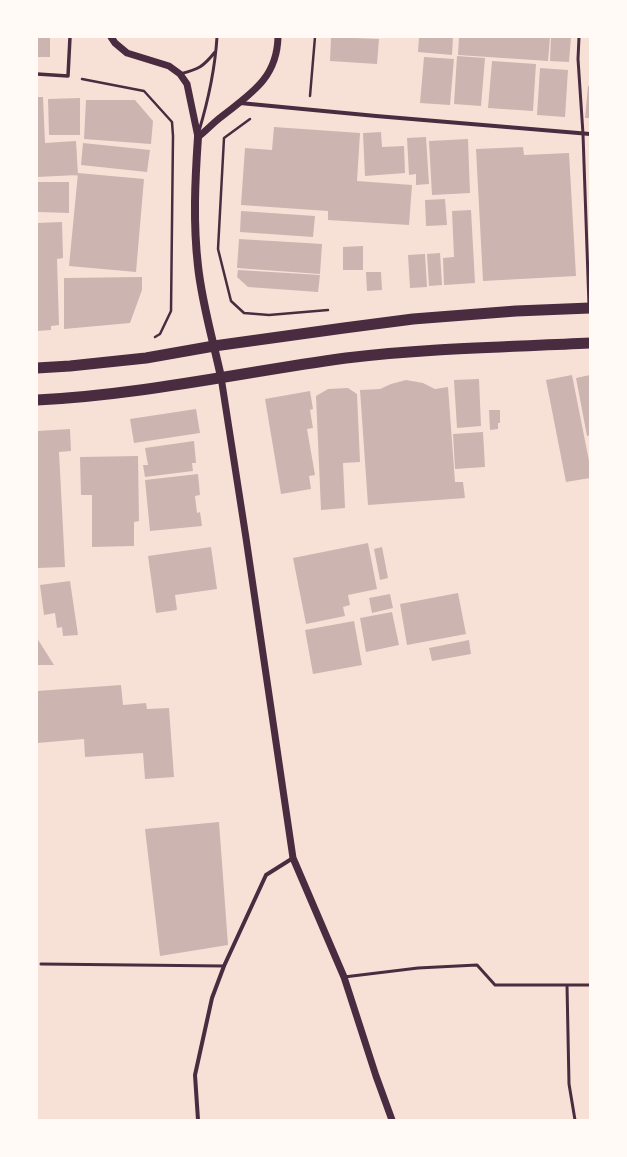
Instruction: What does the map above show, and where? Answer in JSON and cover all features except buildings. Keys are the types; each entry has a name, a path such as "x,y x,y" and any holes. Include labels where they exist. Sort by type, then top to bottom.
{"highway":[{"path":"37,368 70,366 139,358 214,346 413,319 516,311 590,308"},
{"path":"37,400 114,394 320,362 407,352 590,343"}],"main road":[{"path":"198,137 194,214 198,267 205,309 221,377"}],"street":[{"path":"37,74 68,76 70,37"},
{"path":"111,37 115,43 127,53 170,66 180,74 187,84 198,137 261,84 272,66 278,43 278,37"},
{"path":"240,103 590,134"},
{"path":"221,377 293,858 344,977 392,1120"},
{"path":"198,1120 195,1075 212,998 224,966 266,875 293,858"}],"lane":[{"path":"198,137 206,106 216,51 217,37"},
{"path":"579,37 578,59 583,134 590,308"},
{"path":"180,74 196,70 207,62 216,51"},
{"path":"41,964 224,966"},
{"path":"344,977 418,968 477,965 495,985 590,985"},
{"path":"567,985 569,1084 575,1120"}],"path":[{"path":"309,109 314,37"},
{"path":"68,76 144,91 172,122 171,311 160,334 154,337"},
{"path":"270,105 224,138 218,249 231,301 244,313 269,315 331,310"}]}
